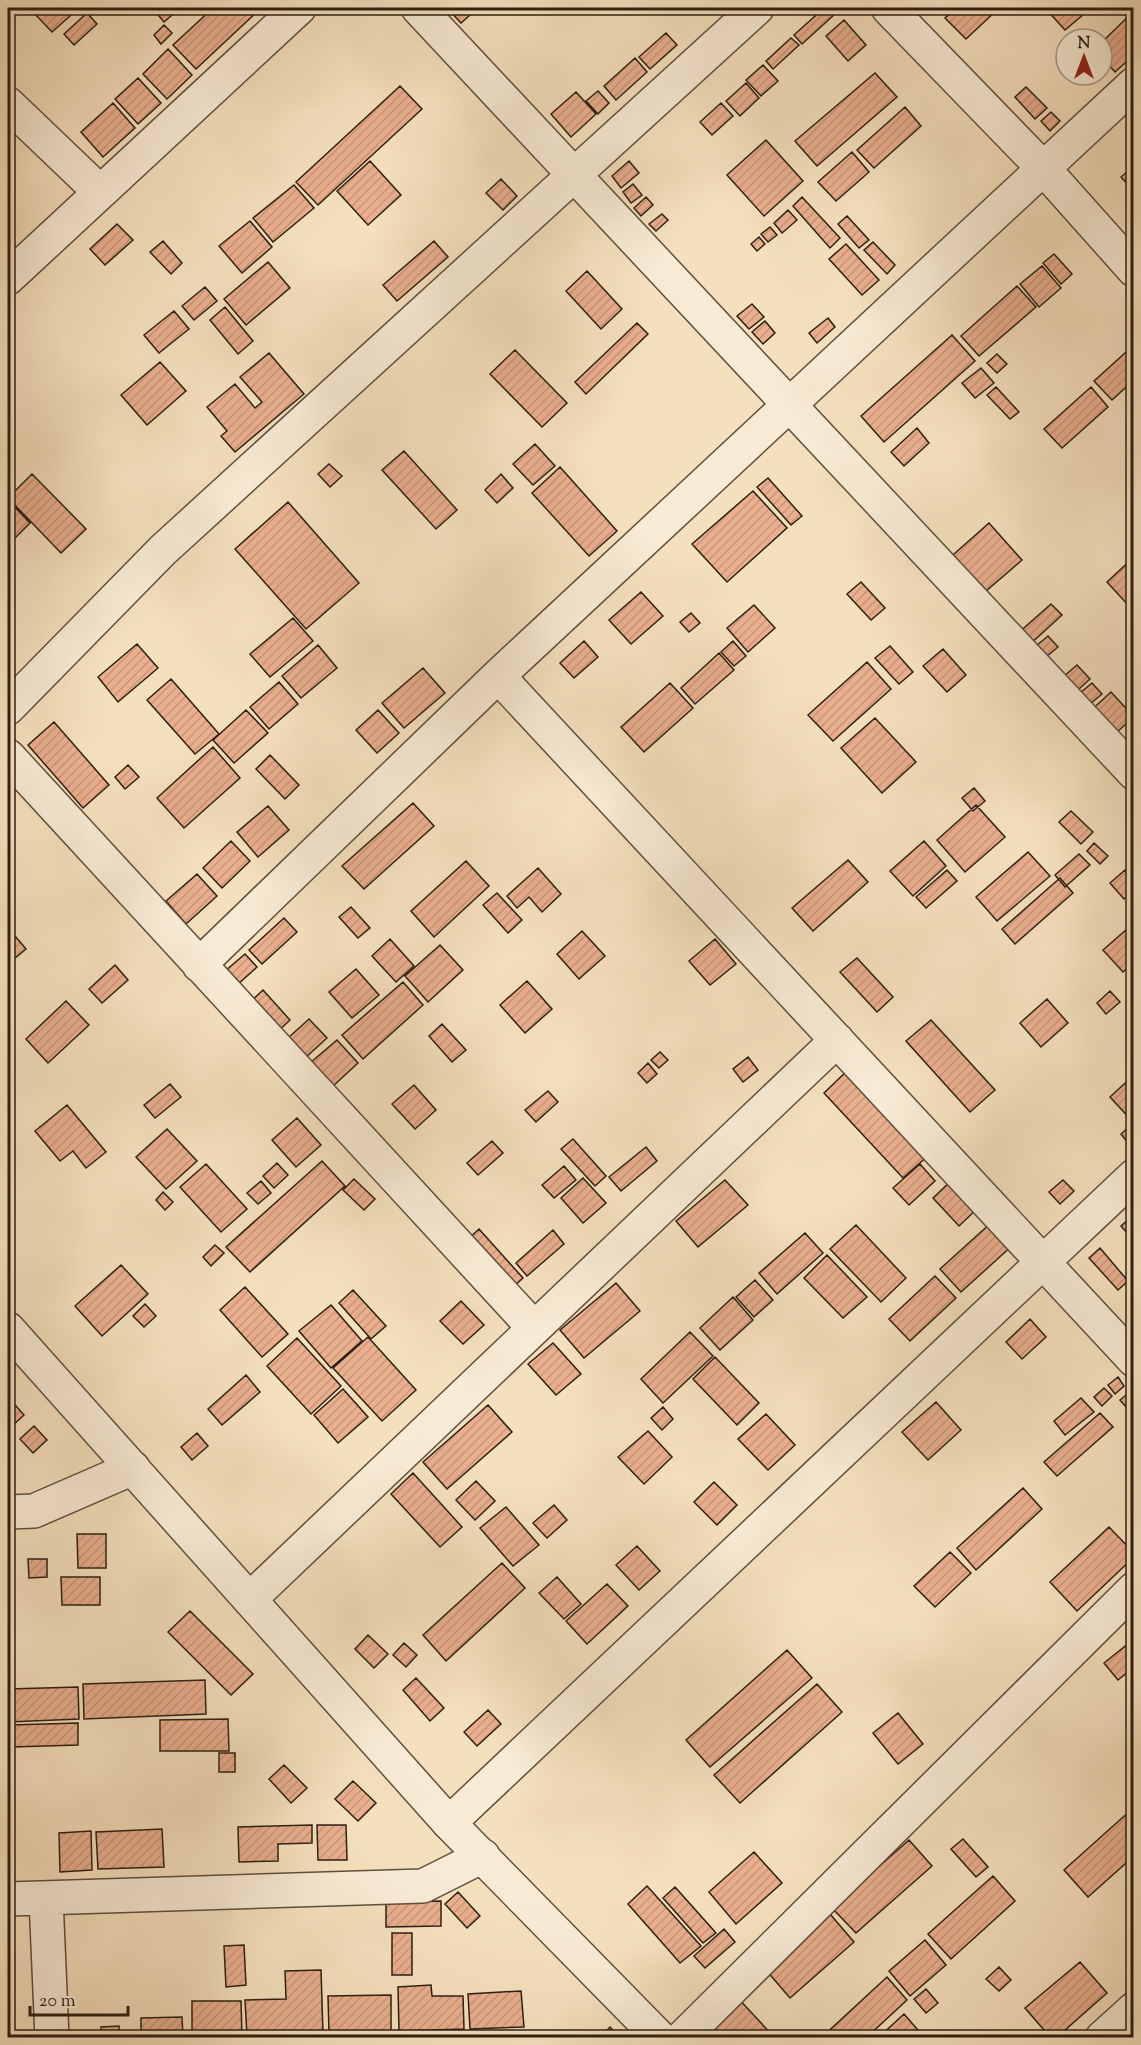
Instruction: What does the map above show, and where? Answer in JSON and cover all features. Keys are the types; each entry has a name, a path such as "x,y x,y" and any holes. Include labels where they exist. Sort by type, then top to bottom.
{"street":[{"path":"8,278 299,8"},
{"path":"418,8 1132,770"},
{"path":"8,708 163,550 757,8"},
{"path":"888,8 1043,168 1134,270"},
{"path":"199,965 498,676 1134,84"},
{"path":"8,104 100,192"},
{"path":"498,676 1134,1359"},
{"path":"8,756 534,1328"},
{"path":"249,1599 837,1040"},
{"path":"449,1823 1134,1176"},
{"path":"8,1329 449,1823 660,2037"},
{"path":"8,1512 34,1511 133,1467"},
{"path":"682,2037 1134,1589"},
{"path":"8,1899 423,1886 483,1856"},
{"path":"46,1898 52,2037"},
{"path":"1102,2037 1134,2009"}],"building":[{"path":"34,8 79,8 52,32 31,10"},
{"path":"158,8 179,9 164,22 155,11"},
{"path":"213,8 261,8 196,69 173,45"},
{"path":"447,8 478,8 461,23"},
{"path":"824,8 829,8 835,14 802,44 794,35"},
{"path":"956,8 998,9 966,39 945,18"},
{"path":"1045,8 1091,8 1069,27 1062,27"},
{"path":"87,13 97,24 74,45 64,34"},
{"path":"1132,13 1134,55 1115,72 1114,71 1114,30"},
{"path":"844,20 866,45 848,61 826,36"},
{"path":"164,25 172,33 161,44 154,35"},
{"path":"666,33 677,45 650,69 639,57"},
{"path":"791,38 799,45 773,69 766,61"},
{"path":"168,49 192,75 167,99 143,74"},
{"path":"635,58 647,72 616,100 604,86"},
{"path":"763,65 778,81 761,96 746,80"},
{"path":"875,73 897,97 817,166 795,141"},
{"path":"138,78 161,103 138,124 115,99"},
{"path":"746,83 759,98 740,116 726,101"},
{"path":"400,86 422,109 318,205 296,182"},
{"path":"1026,87 1047,108 1035,119 1015,97"},
{"path":"598,91 609,103 598,114 586,101"},
{"path":"576,92 596,114 571,137 551,114"},
{"path":"113,103 135,128 103,157 81,132"},
{"path":"721,103 733,116 712,135 700,122"},
{"path":"905,107 921,126 874,168 857,150"},
{"path":"1051,112 1060,121 1050,131 1041,121"},
{"path":"766,140 803,181 764,216 727,175"},
{"path":"852,152 869,172 836,201 818,182"},
{"path":"370,161 401,195 368,225 337,191"},
{"path":"629,161 639,173 621,188 612,176"},
{"path":"1134,166 1134,191 1121,177"},
{"path":"501,179 517,196 503,210 486,193"},
{"path":"633,184 642,195 631,203 623,192"},
{"path":"294,185 314,208 273,242 253,218"},
{"path":"646,197 653,205 641,216 634,208"},
{"path":"802,197 840,238 830,248 793,206"},
{"path":"788,210 797,220 782,233 774,223"},
{"path":"662,214 668,220 656,231 649,224"},
{"path":"847,216 869,240 859,248 838,224"},
{"path":"250,221 272,247 242,273 219,246"},
{"path":"117,224 133,240 105,265 90,249"},
{"path":"770,227 777,235 768,242 761,234"},
{"path":"759,237 765,244 757,251 751,244"},
{"path":"163,241 182,263 171,274 150,252"},
{"path":"434,241 448,257 397,301 383,285"},
{"path":"873,242 895,265 887,274 864,250"},
{"path":"846,244 879,280 862,295 829,259"},
{"path":"1054,254 1072,274 1061,284 1043,263"},
{"path":"268,262 290,288 246,325 224,299"},
{"path":"1042,266 1061,288 1039,307 1020,284"},
{"path":"587,271 622,309 601,329 566,291"},
{"path":"1017,286 1036,307 979,356 961,336"},
{"path":"205,287 217,301 194,320 182,306"},
{"path":"752,304 764,317 749,329 737,316"},
{"path":"225,307 253,341 238,354 210,320"},
{"path":"174,311 189,329 159,353 144,335"},
{"path":"828,318 835,327 817,343 809,333"},
{"path":"765,321 775,333 763,344 752,332"},
{"path":"637,323 648,334 586,394 575,382"},
{"path":"952,335 975,361 884,442 861,416"},
{"path":"1134,345 1134,380 1112,400 1094,381"},
{"path":"515,350 567,403 542,427 490,374"},
{"path":"269,353 304,394 235,452 221,436 227,431 207,407 235,384 255,408 262,402 240,377"},
{"path":"997,354 1007,364 997,373 987,363"},
{"path":"160,362 186,391 147,425 121,395"},
{"path":"981,368 994,383 975,398 962,383"},
{"path":"996,387 1019,412 1010,419 987,395"},
{"path":"1091,387 1108,407 1062,448 1044,429"},
{"path":"917,428 929,443 904,466 891,452"},
{"path":"535,444 555,466 533,485 513,464"},
{"path":"404,451 457,510 436,529 382,470"},
{"path":"329,464 342,476 330,487 318,474"},
{"path":"560,467 617,531 589,556 532,493"},
{"path":"32,474 86,529 61,553 8,498"},
{"path":"501,474 513,488 497,503 485,490"},
{"path":"768,478 802,516 791,525 757,487"},
{"path":"753,491 787,528 727,582 692,544"},
{"path":"8,500 30,523 8,545"},
{"path":"288,502 359,583 306,629 235,549"},
{"path":"989,523 1022,560 978,598 945,562"},
{"path":"1133,558 1134,602 1129,606 1107,582"},
{"path":"861,582 885,608 871,620 847,594"},
{"path":"641,592 663,616 631,644 609,620"},
{"path":"1051,604 1062,615 1026,648 1015,636"},
{"path":"754,605 775,628 748,652 727,628"},
{"path":"691,613 700,623 689,632 680,622"},
{"path":"293,618 313,641 270,677 250,654"},
{"path":"1048,636 1058,647 1040,662 1030,651"},
{"path":"584,641 598,657 574,678 560,663"},
{"path":"733,641 746,656 734,666 721,652"},
{"path":"137,644 158,668 118,702 98,677"},
{"path":"318,645 337,668 301,698 282,676"},
{"path":"890,646 913,672 899,684 875,658"},
{"path":"943,649 966,675 947,692 923,666"},
{"path":"719,653 734,670 695,704 681,688"},
{"path":"867,662 891,689 833,741 808,715"},
{"path":"1077,665 1090,679 1069,698 1056,683"},
{"path":"423,668 445,693 404,728 382,703"},
{"path":"171,679 219,734 195,754 147,700"},
{"path":"279,682 298,704 269,729 250,707"},
{"path":"670,683 693,708 644,752 621,727"},
{"path":"1092,683 1102,694 1084,709 1074,698"},
{"path":"1111,692 1134,717 1109,739 1087,714"},
{"path":"246,710 268,733 234,763 213,740"},
{"path":"378,710 399,733 377,753 356,730"},
{"path":"875,718 916,762 882,793 841,748"},
{"path":"54,722 109,785 83,808 28,745"},
{"path":"213,747 240,778 184,828 157,798"},
{"path":"270,755 299,785 285,799 256,769"},
{"path":"128,765 139,777 125,789 115,777"},
{"path":"974,788 985,801 973,811 962,798"},
{"path":"413,803 434,826 364,889 342,866"},
{"path":"976,805 1005,837 965,872 937,840"},
{"path":"268,806 289,830 258,857 237,832"},
{"path":"1071,811 1093,832 1081,844 1059,822"},
{"path":"231,841 250,861 222,888 203,868"},
{"path":"924,841 946,866 913,896 890,871"},
{"path":"1094,843 1108,856 1100,864 1087,851"},
{"path":"1028,852 1050,876 997,921 976,897"},
{"path":"1079,854 1090,865 1065,887 1055,875"},
{"path":"848,860 868,882 813,931 792,908"},
{"path":"466,861 489,886 434,937 411,911"},
{"path":"538,868 561,894 542,912 529,897 517,908 507,896"},
{"path":"947,870 957,881 926,908 916,897"},
{"path":"1125,870 1134,880 1134,890 1124,899 1110,883"},
{"path":"197,874 217,896 186,924 166,901"},
{"path":"1060,878 1073,893 1015,944 1002,929"},
{"path":"497,893 522,920 508,933 483,905"},
{"path":"351,907 370,928 358,938 339,917"},
{"path":"284,918 297,932 262,964 249,950"},
{"path":"1134,923 1134,962 1123,972 1103,950"},
{"path":"9,929 26,949 14,959 8,952"},
{"path":"582,931 605,956 579,979 557,954"},
{"path":"390,939 414,966 396,982 372,956"},
{"path":"715,939 736,964 710,985 689,961"},
{"path":"440,945 463,970 428,1002 405,976"},
{"path":"245,954 257,967 237,985 224,972"},
{"path":"857,958 893,997 877,1012 840,972"},
{"path":"115,965 128,980 102,1003 89,989"},
{"path":"356,969 379,995 352,1018 329,992"},
{"path":"527,981 552,1009 525,1033 500,1005"},
{"path":"403,982 423,1005 363,1059 342,1035"},
{"path":"263,990 290,1020 274,1035 247,1005"},
{"path":"1110,991 1120,1002 1106,1014 1097,1003"},
{"path":"1047,999 1068,1023 1041,1047 1020,1023"},
{"path":"66,1001 89,1025 48,1063 26,1039"},
{"path":"309,1019 327,1038 304,1059 287,1039"},
{"path":"931,1020 995,1090 970,1112 906,1041"},
{"path":"442,1024 466,1050 452,1062 429,1036"},
{"path":"337,1040 358,1063 332,1087 310,1063"},
{"path":"660,1052 668,1060 659,1068 651,1060"},
{"path":"748,1057 758,1070 743,1082 733,1069"},
{"path":"648,1063 657,1074 647,1083 638,1073"},
{"path":"850,1068 930,1154 903,1178 824,1093"},
{"path":"1134,1075 1134,1123 1110,1097"},
{"path":"170,1084 181,1097 155,1118 144,1105"},
{"path":"414,1085 436,1110 415,1129 392,1104"},
{"path":"548,1091 558,1102 536,1122 525,1110"},
{"path":"67,1105 106,1152 86,1168 73,1151 60,1161 35,1131"},
{"path":"297,1118 321,1145 296,1167 272,1140"},
{"path":"1132,1124 1134,1137 1128,1143 1121,1134"},
{"path":"167,1129 197,1161 166,1189 136,1157"},
{"path":"573,1139 606,1176 595,1186 561,1149"},
{"path":"492,1141 503,1153 478,1175 467,1163"},
{"path":"646,1147 657,1161 621,1191 609,1177"},
{"path":"322,1161 345,1186 250,1272 226,1247"},
{"path":"277,1163 288,1175 274,1188 263,1176"},
{"path":"206,1164 247,1209 221,1232 180,1187"},
{"path":"920,1164 935,1181 909,1205 893,1188"},
{"path":"564,1166 576,1180 554,1198 542,1185"},
{"path":"583,1178 606,1203 583,1223 561,1198"},
{"path":"954,1178 980,1206 959,1226 933,1198"},
{"path":"354,1179 375,1199 364,1210 343,1190"},
{"path":"725,1180 748,1205 698,1247 676,1221"},
{"path":"1063,1180 1074,1191 1060,1204 1049,1192"},
{"path":"261,1181 271,1193 258,1204 247,1193"},
{"path":"163,1192 173,1202 165,1210 156,1200"},
{"path":"1134,1215 1134,1241 1121,1226"},
{"path":"993,1221 1014,1244 961,1292 940,1269"},
{"path":"856,1225 906,1278 881,1302 830,1249"},
{"path":"479,1229 523,1278 511,1289 467,1240"},
{"path":"553,1230 564,1244 527,1276 516,1263"},
{"path":"805,1233 823,1253 777,1294 759,1273"},
{"path":"215,1245 224,1253 211,1266 203,1257"},
{"path":"1100,1248 1128,1281 1118,1290 1089,1258"},
{"path":"827,1255 867,1297 843,1318 804,1278"},
{"path":"121,1265 148,1294 102,1336 75,1306"},
{"path":"935,1276 956,1298 910,1341 889,1319"},
{"path":"755,1280 773,1300 754,1317 736,1297"},
{"path":"616,1283 640,1311 584,1358 560,1330"},
{"path":"245,1287 288,1334 262,1357 220,1310"},
{"path":"353,1290 386,1326 371,1339 339,1303"},
{"path":"733,1297 753,1320 720,1350 700,1328"},
{"path":"461,1301 484,1325 463,1344 440,1321"},
{"path":"145,1304 156,1316 144,1327 133,1316"},
{"path":"331,1305 362,1341 331,1368 299,1331"},
{"path":"1030,1319 1046,1337 1022,1359 1006,1342"},
{"path":"690,1332 713,1356 663,1403 641,1379"},
{"path":"368,1337 416,1390 382,1421 333,1368"},
{"path":"297,1338 341,1386 311,1414 267,1366"},
{"path":"553,1343 581,1374 556,1395 528,1364"},
{"path":"715,1357 759,1403 737,1425 693,1379"},
{"path":"246,1375 260,1392 222,1425 208,1409"},
{"path":"1118,1377 1124,1386 1115,1394 1108,1385"},
{"path":"1104,1388 1112,1396 1102,1406 1094,1397"},
{"path":"343,1389 368,1417 338,1443 314,1415"},
{"path":"1130,1392 1134,1396 1134,1416 1120,1400"},
{"path":"8,1397 24,1415 10,1428 8,1426"},
{"path":"1081,1398 1094,1412 1065,1435 1054,1421"},
{"path":"936,1402 961,1430 928,1460 902,1432"},
{"path":"488,1405 512,1432 447,1489 423,1462"},
{"path":"663,1407 673,1419 662,1430 651,1418"},
{"path":"1100,1413 1113,1427 1057,1476 1044,1462"},
{"path":"766,1414 795,1445 768,1470 738,1439"},
{"path":"34,1426 47,1440 33,1453 20,1439"},
{"path":"648,1431 672,1457 644,1484 618,1457"},
{"path":"197,1433 208,1446 192,1460 181,1447"},
{"path":"413,1473 462,1527 440,1547 391,1494"},
{"path":"476,1481 495,1501 475,1520 456,1500"},
{"path":"714,1482 737,1505 717,1525 694,1502"},
{"path":"1023,1488 1042,1509 976,1570 957,1548"},
{"path":"554,1505 567,1520 547,1538 533,1523"},
{"path":"506,1507 539,1545 513,1566 480,1528"},
{"path":"1109,1527 1134,1553 1134,1557 1077,1611 1050,1582"},
{"path":"77,1534 106,1534 106,1568 78,1568"},
{"path":"637,1546 660,1571 639,1590 616,1565"},
{"path":"950,1552 971,1573 935,1607 914,1586"},
{"path":"28,1559 47,1559 47,1577 29,1578"},
{"path":"502,1563 525,1588 446,1661 423,1635"},
{"path":"61,1577 100,1577 100,1605 62,1605"},
{"path":"557,1577 581,1604 564,1619 539,1593"},
{"path":"607,1584 628,1606 587,1644 566,1621"},
{"path":"190,1611 253,1674 231,1695 168,1632"},
{"path":"368,1635 388,1654 374,1668 355,1649"},
{"path":"1134,1639 1134,1667 1118,1680 1104,1663"},
{"path":"404,1643 417,1655 406,1667 393,1655"},
{"path":"787,1650 812,1678 710,1767 686,1740"},
{"path":"416,1678 444,1708 430,1721 403,1690"},
{"path":"205,1680 206,1714 84,1719 83,1684"},
{"path":"817,1684 842,1712 740,1803 714,1775"},
{"path":"78,1687 79,1719 8,1722 8,1689"},
{"path":"488,1710 501,1724 477,1746 464,1732"},
{"path":"898,1713 923,1744 898,1764 873,1733"},
{"path":"228,1719 229,1751 160,1751 160,1720"},
{"path":"78,1723 78,1745 12,1747 11,1725"},
{"path":"219,1753 235,1753 235,1772 219,1772"},
{"path":"284,1765 307,1788 291,1803 269,1779"},
{"path":"353,1781 376,1803 358,1821 335,1799"},
{"path":"1132,1809 1134,1856 1088,1897 1064,1870"},
{"path":"312,1825 312,1843 278,1844 278,1861 239,1862 238,1827"},
{"path":"317,1825 346,1825 347,1860 318,1860"},
{"path":"162,1829 164,1867 98,1869 96,1832"},
{"path":"91,1831 92,1870 60,1872 59,1833"},
{"path":"963,1839 988,1867 976,1877 951,1849"},
{"path":"909,1840 932,1866 856,1933 832,1908"},
{"path":"754,1852 782,1883 736,1924 709,1892"},
{"path":"993,1876 1015,1901 951,1959 928,1934"},
{"path":"647,1886 701,1946 680,1963 628,1904"},
{"path":"675,1887 716,1933 703,1943 663,1898"},
{"path":"458,1892 480,1916 467,1928 445,1904"},
{"path":"441,1901 441,1926 386,1927 386,1902"},
{"path":"830,1914 854,1942 790,1998 766,1970"},
{"path":"724,1929 735,1942 705,1968 694,1956"},
{"path":"392,1933 412,1933 412,1975 392,1975"},
{"path":"925,1940 946,1965 910,1996 889,1971"},
{"path":"244,1945 246,1985 226,1987 224,1946"},
{"path":"1080,1962 1107,1993 1056,2038 1051,2038 1025,2008"},
{"path":"999,1967 1011,1980 999,1991 986,1979"},
{"path":"321,1970 323,2034 247,2036 245,2000 286,1999 285,1971"},
{"path":"887,1977 907,2000 866,2038 821,2038"},
{"path":"431,1985 432,1996 463,1996 464,2029 399,2031 398,1987"},
{"path":"926,1989 938,2003 926,2013 914,1999"},
{"path":"521,1991 524,2027 470,2029 468,1994"},
{"path":"391,1995 391,2032 329,2033 328,1996"},
{"path":"735,1995 775,2038 723,2038 707,2020"},
{"path":"192,2001 241,2001 242,2037 192,2038"},
{"path":"904,2014 925,2038 878,2038"},
{"path":"182,2017 183,2038 141,2038 141,2018"},
{"path":"119,2026 120,2038 102,2038 101,2027"},
{"path":"610,2027 620,2038 600,2038"}]}
